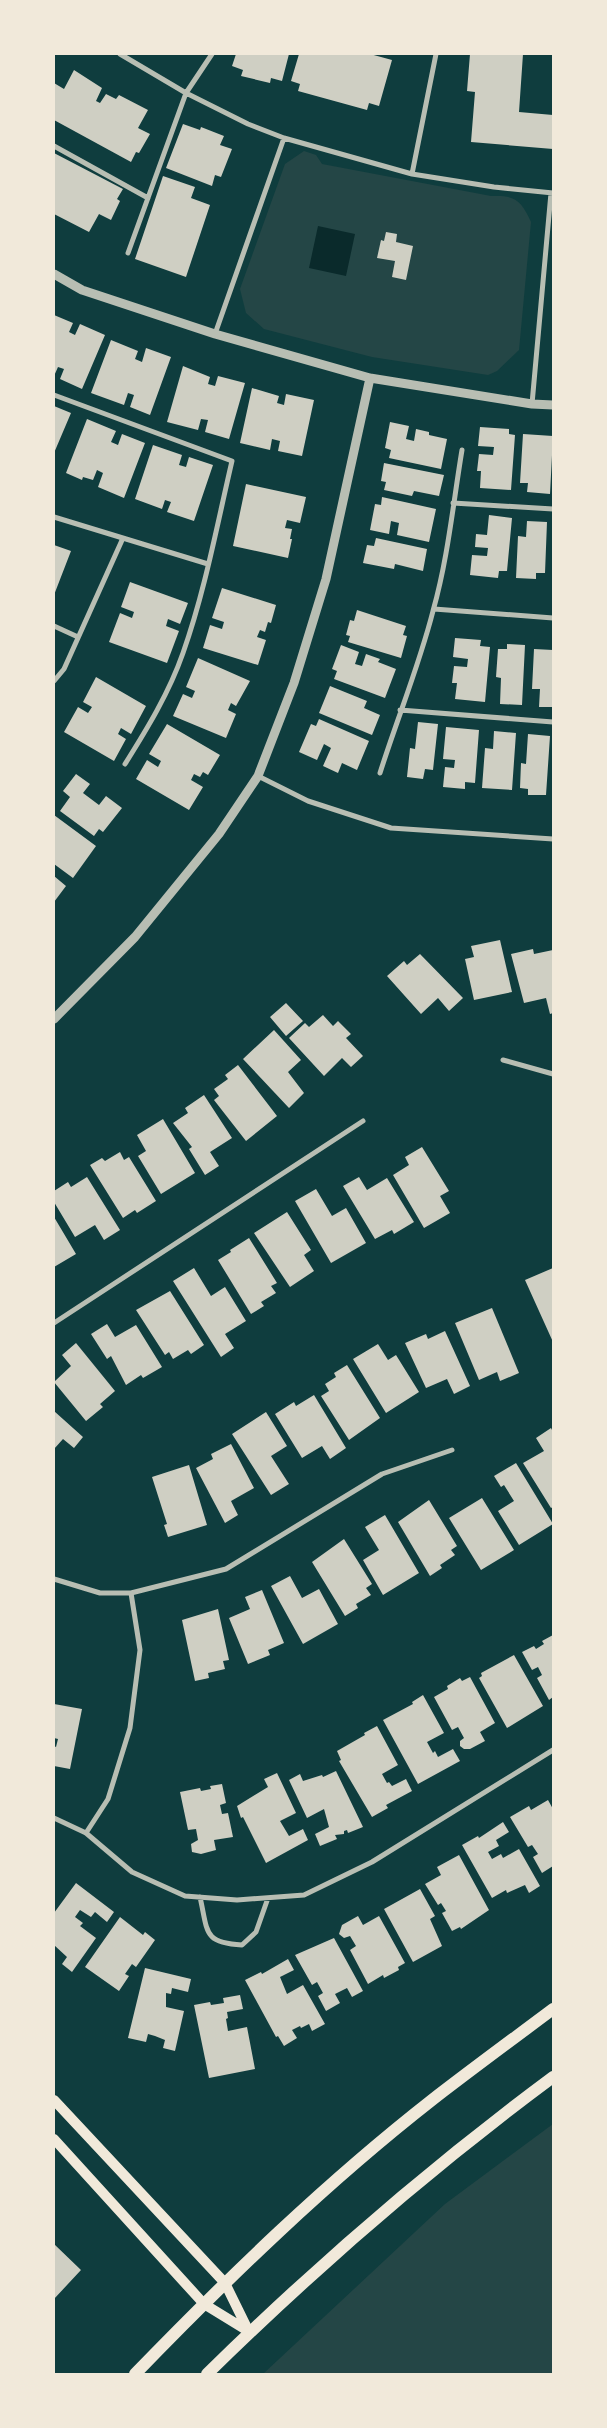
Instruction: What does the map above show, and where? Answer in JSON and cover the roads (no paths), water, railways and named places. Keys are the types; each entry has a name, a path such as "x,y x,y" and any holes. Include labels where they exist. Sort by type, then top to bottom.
{"main road":[{"path":"135,2374 225,2283 333,2184 432,2100 553,2009"},
{"path":"207,2374 249,2332 400,2200 553,2078"},
{"path":"54,2100 225,2283 249,2332"},
{"path":"54,2139 204,2304 249,2332"}],"street":[{"path":"120,54 186,93 248,124 284,138 412,174 494,187 552,193 532,404"},
{"path":"128,253 186,93 212,54"},
{"path":"412,174 436,54"},
{"path":"214,334 284,138"},
{"path":"54,146 148,198"},
{"path":"54,274 82,290 214,334 370,378 532,404 553,405"},
{"path":"54,1019 134,937 220,834 258,776 294,683 326,579 370,378"},
{"path":"54,395 232,461 208,564 183,653 153,720 125,764"},
{"path":"380,773 400,710 420,659 434,609 447,552 462,450"},
{"path":"453,503 553,508"},
{"path":"54,517 208,564"},
{"path":"54,681 64,669 122,538"},
{"path":"434,609 553,618"},
{"path":"54,626 78,637"},
{"path":"400,710 553,722"},
{"path":"258,776 308,801 391,828 553,839"},
{"path":"503,1060 553,1074"},
{"path":"54,1323 363,1121"},
{"path":"54,1579 100,1593 131,1593 226,1569 382,1474 452,1450"},
{"path":"86,1833 108,1799 130,1728 140,1650 131,1593"},
{"path":"54,1818 86,1833 132,1872 185,1896 237,1900 304,1895 372,1862 553,1750"},
{"path":"200,1898 208,1933 220,1944 242,1945 256,1932 268,1898"}]}
